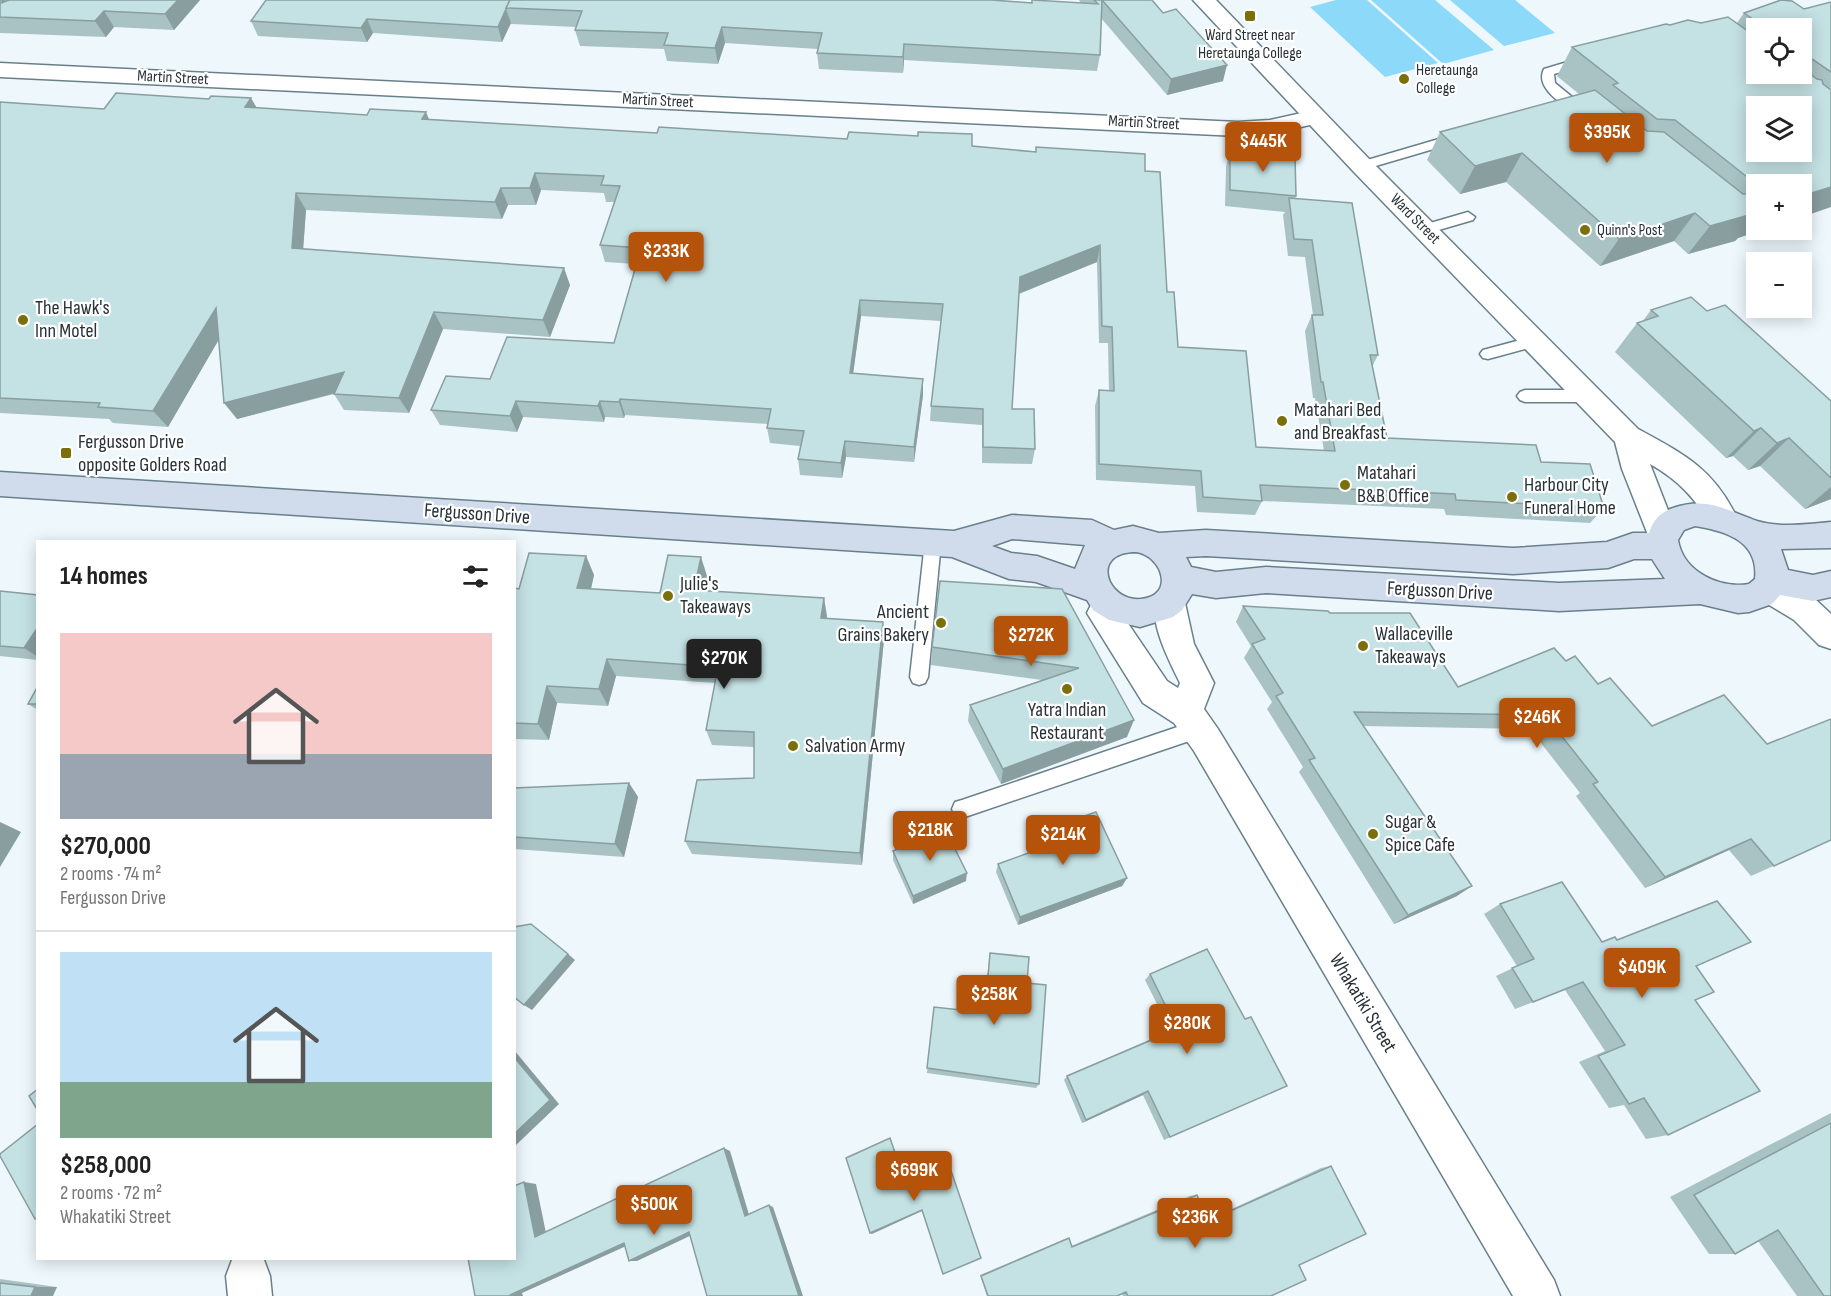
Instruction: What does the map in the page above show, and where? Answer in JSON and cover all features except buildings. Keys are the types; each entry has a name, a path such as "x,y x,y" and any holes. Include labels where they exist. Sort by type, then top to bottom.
{"main road":[{"name":"Fergusson Drive","path":"0,484 944,543 1009,566 1037,569 1102,598"},
{"path":"1831,535 1791,537 1753,533 1722,518 1695,514 1673,520 1663,541 1670,563 1683,578 1702,590 1728,598 1751,598 1770,584 1813,588 1831,584"},
{"name":"Fergusson Drive","path":"944,543 1012,527 1092,533 1110,543"},
{"path":"1753,533 1773,563 1770,584"},
{"path":"1133,539 1156,546 1173,560 1174,590 1152,612 1130,613 1102,598 1090,579 1089,568 1093,558 1110,543 1133,539"},
{"name":"Fergusson Drive","path":"1156,546 1206,543 1513,561 1608,555 1633,546 1663,541"},
{"name":"Fergusson Drive","path":"1174,590 1266,580 1559,597 1702,590"}],"street":[{"name":"Ward Street","path":"1204,0 1362,166 1628,437 1680,467 1716,501 1722,518"},
{"name":"Martin Street","path":"0,70 1238,129 1270,127 1315,117"},
{"name":"Ward Street","path":"1628,437 1663,541"},
{"path":"1770,584 1805,610 1831,634"},
{"path":"1174,590 1178,645 1197,683 1192,721"},
{"name":"Whakatiki Street","path":"1102,598 1103,613 1155,692 1192,721 1538,1296"}],"lane":[{"path":"1590,119 1549,85 1547,78 1548,72 1555,68 1595,58"},
{"path":"1362,166 1456,138"},
{"path":"1425,228 1468,217"},
{"path":"1488,354 1535,341"},
{"path":"1525,396 1588,396"},
{"path":"919,677 944,543"},
{"path":"962,809 1192,721"}],"shaded area":[{"path":"1336,0 1367,0 1438,63 1385,77 1310,7"},
{"path":"1371,0 1435,0 1494,50 1443,64"},
{"path":"1450,0 1515,0 1555,33 1504,46"}],"place":[{"name":"Ward Street near Heretaunga College","path":"1250,16"},
{"name":"Heretaunga College","path":"1404,79"},
{"name":"Quinn's Post","path":"1585,230"},
{"name":"The Hawk's Inn Motel","path":"23,320"},
{"name":"Matahari Bed and Breakfast","path":"1282,421"},
{"name":"Fergusson Drive opposite Golders Road","path":"66,453"},
{"name":"Matahari B&B Office","path":"1345,485"},
{"name":"Harbour City Funeral Home","path":"1512,497"},
{"name":"Julie's Takeaways","path":"668,596"},
{"name":"Ancient Grains Bakery","path":"941,623"},
{"name":"Wallaceville Takeaways","path":"1363,646"},
{"name":"Yatra Indian Restaurant","path":"1067,689"},
{"name":"Salvation Army","path":"793,746"},
{"name":"Sugar & Spice Cafe","path":"1373,834"}]}
